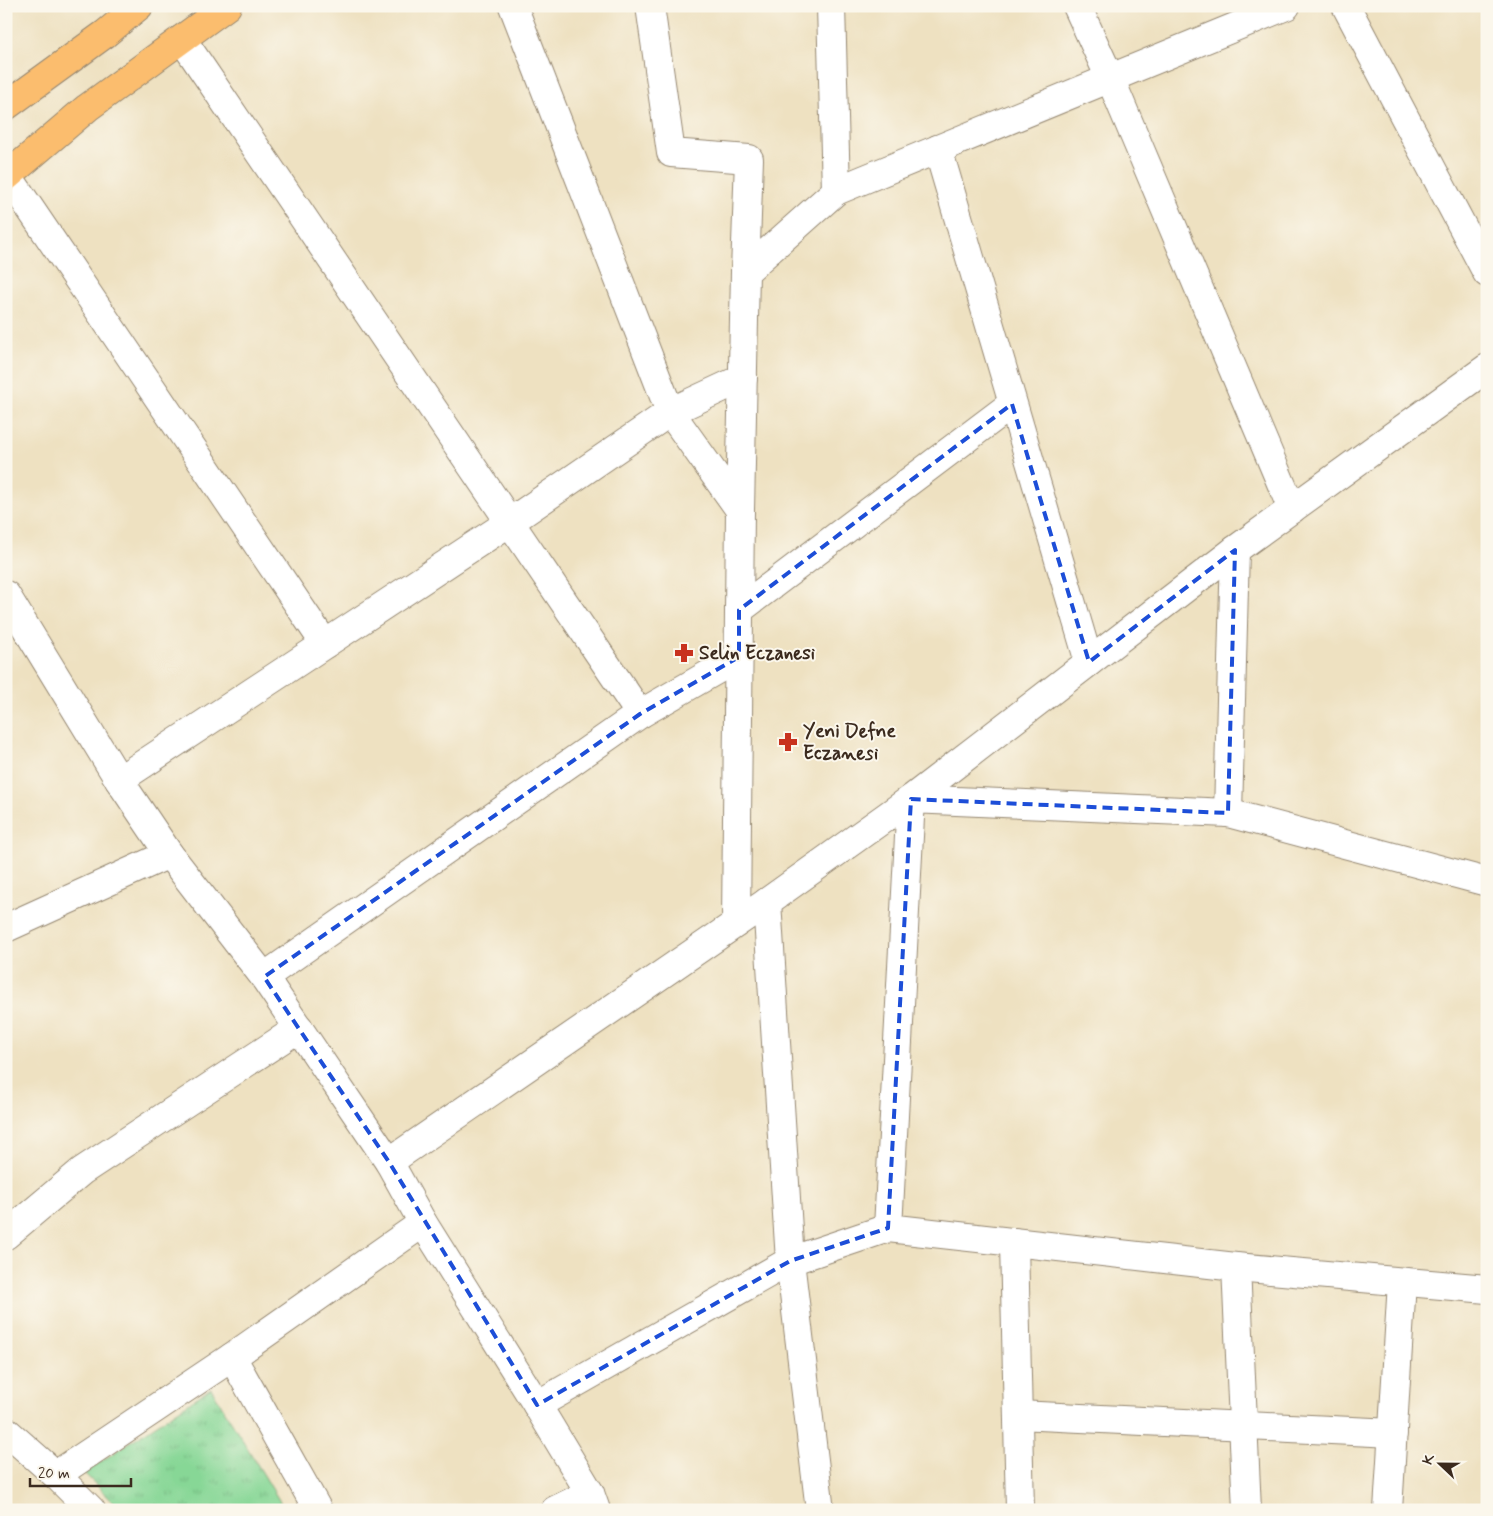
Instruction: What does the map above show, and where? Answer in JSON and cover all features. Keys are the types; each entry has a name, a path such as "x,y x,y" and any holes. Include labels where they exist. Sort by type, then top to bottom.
{"main road":[{"path":"6,106 106,34 139,6"},
{"path":"7,177 86,108 227,6"}],"street":[{"path":"513,6 670,412 740,510"},
{"path":"650,6 671,152 749,159 744,272 736,923"},
{"path":"831,6 836,191"},
{"path":"1077,6 1110,78 1292,509"},
{"path":"744,272 836,191 1286,6"},
{"path":"1346,6 1487,273"},
{"path":"182,39 640,714"},
{"path":"938,149 1089,662"},
{"path":"7,177 325,644"},
{"path":"389,1162 767,902 911,799 1235,550 1487,368"},
{"path":"119,780 510,522 670,412 743,378"},
{"path":"739,610 1012,404"},
{"path":"1228,813 1235,550"},
{"path":"6,595 15,615 119,780 169,854 264,977 389,1162 423,1223 537,1406 593,1501 555,1510"},
{"path":"264,977 640,714 739,657"},
{"path":"911,799 1228,813 1487,882"},
{"path":"888,1228 911,799"},
{"path":"6,928 169,854"},
{"path":"767,902 790,1261 820,1510"},
{"path":"6,1235 82,1172 299,1028"},
{"path":"56,1475 232,1358 423,1223"},
{"path":"537,1406 790,1261 888,1228 1236,1267 1487,1289"},
{"path":"1014,1242 1020,1510"},
{"path":"1236,1267 1247,1510"},
{"path":"1388,1510 1402,1282"},
{"path":"232,1358 318,1510"},
{"path":"1018,1415 1393,1432"},
{"path":"6,1432 56,1475 91,1510"}],"highlighted area":[{"path":"1012,404 1089,662 1235,550 1228,813 911,799 888,1228 790,1261 537,1405 389,1162 264,977 640,714 739,657 739,610"}],"green space":[{"path":"211,1388 285,1510 121,1510 84,1473"}],"place":[{"name":"Selin Eczanesi","path":"684,653"},
{"name":"Yeni Defne Eczanesi","path":"788,742"}]}
